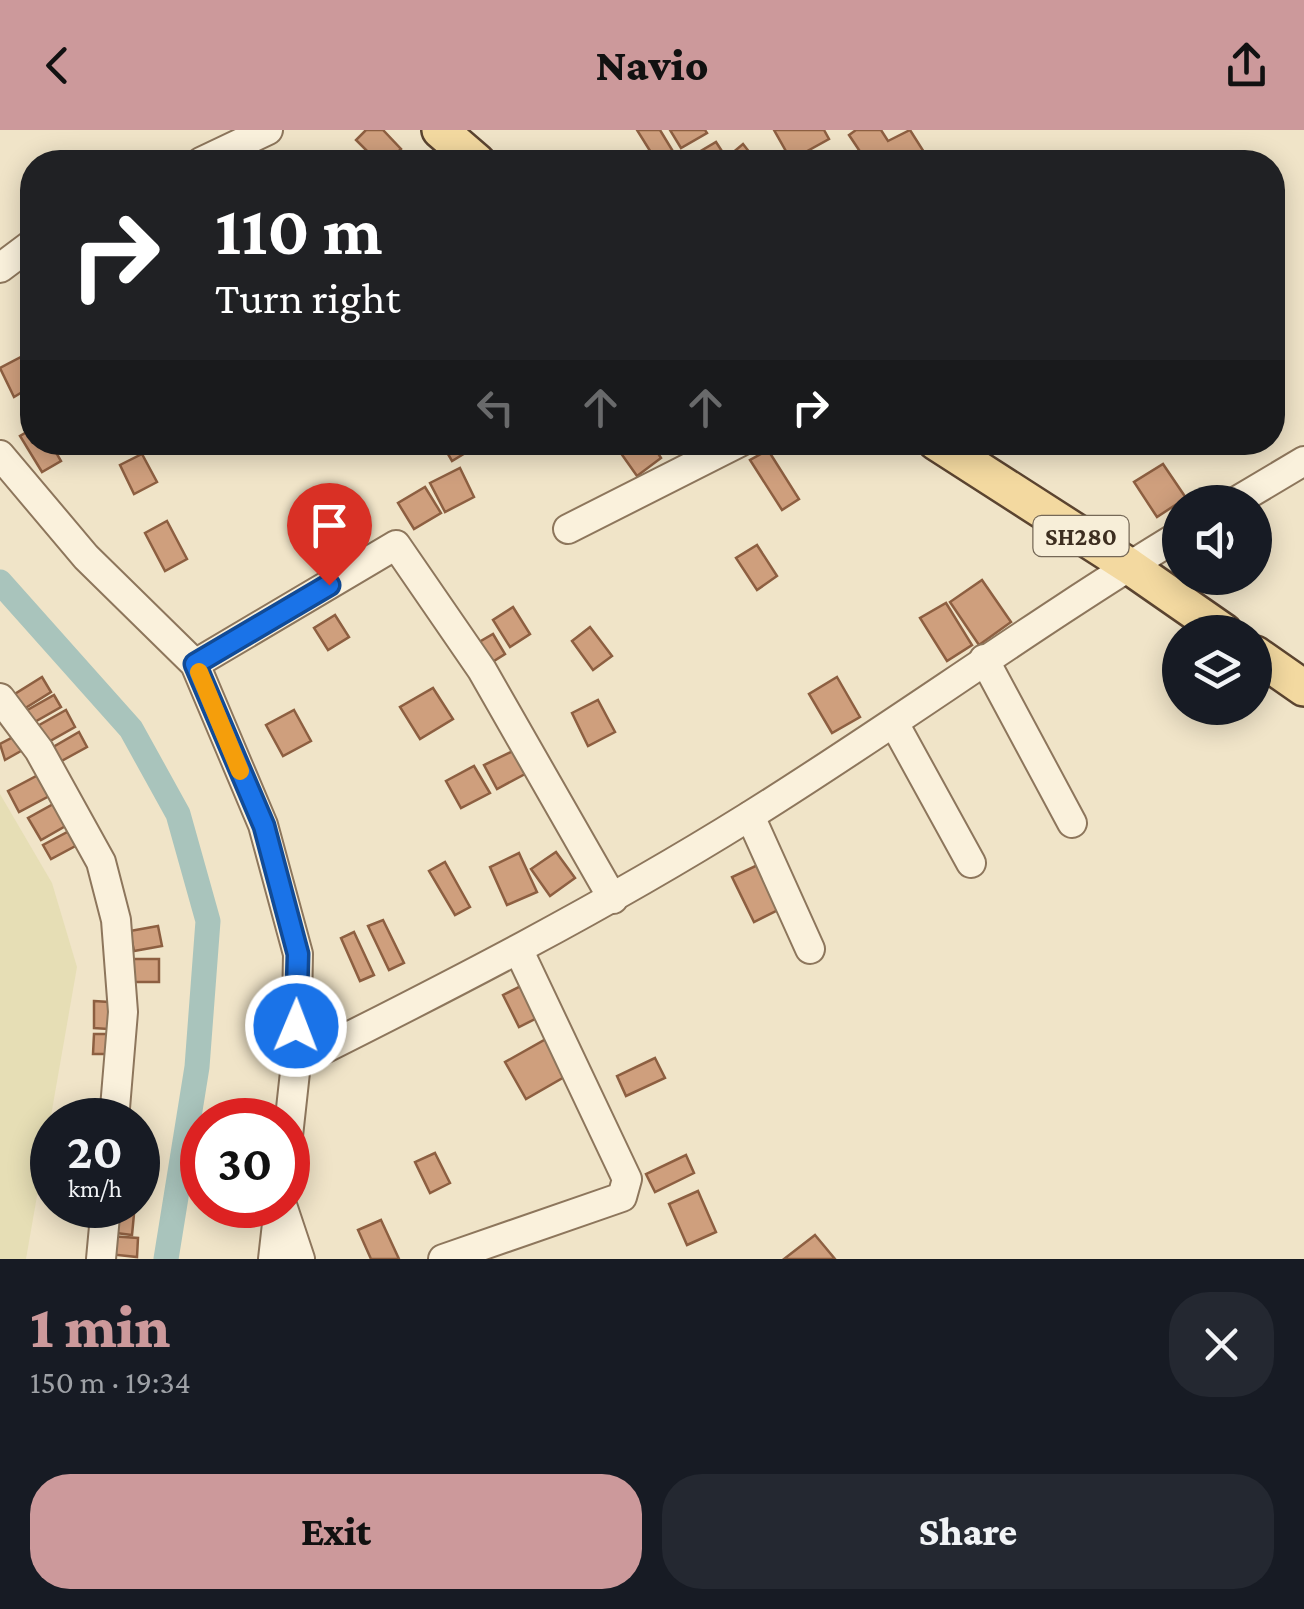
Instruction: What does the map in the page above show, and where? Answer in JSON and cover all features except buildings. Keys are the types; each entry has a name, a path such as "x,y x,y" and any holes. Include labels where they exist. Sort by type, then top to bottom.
{"main road":[{"path":"440,130 462,150"},
{"name":"SH280","path":"956,455 1200,615"},
{"path":"1272,666 1304,688"}],"street":[{"path":"226,150 268,130"},
{"path":"0,455 86,557 195,664 264,826 298,954 292,1098"},
{"path":"568,528 714,455"},
{"path":"1262,485 1304,460"},
{"path":"195,664 396,546 482,670 613,899"},
{"path":"296,1063 613,899 750,816 1162,547"},
{"path":"984,660 1072,822"},
{"path":"0,698 39,750 101,862 116,920 123,1012 116,1098"},
{"path":"894,723 971,863"},
{"path":"750,816 810,949"},
{"path":"443,1259 622,1197 627,1179 518,951"},
{"path":"101,1259 104,1228"},
{"path":"273,1259 278,1228"},
{"path":"289,1228 300,1259"}],"shaded area":[{"path":"0,794 52,883 77,967 54,1098 30,1098 31,1228 26,1259 0,1259"}],"waterway":[{"path":"0,582 131,729 178,814 208,921 197,1067 166,1259"}],"slow traffic":[{"path":"199,672 240,771"}],"route":[{"path":"296,1026 298,954 264,826 195,664 329,585"}]}
